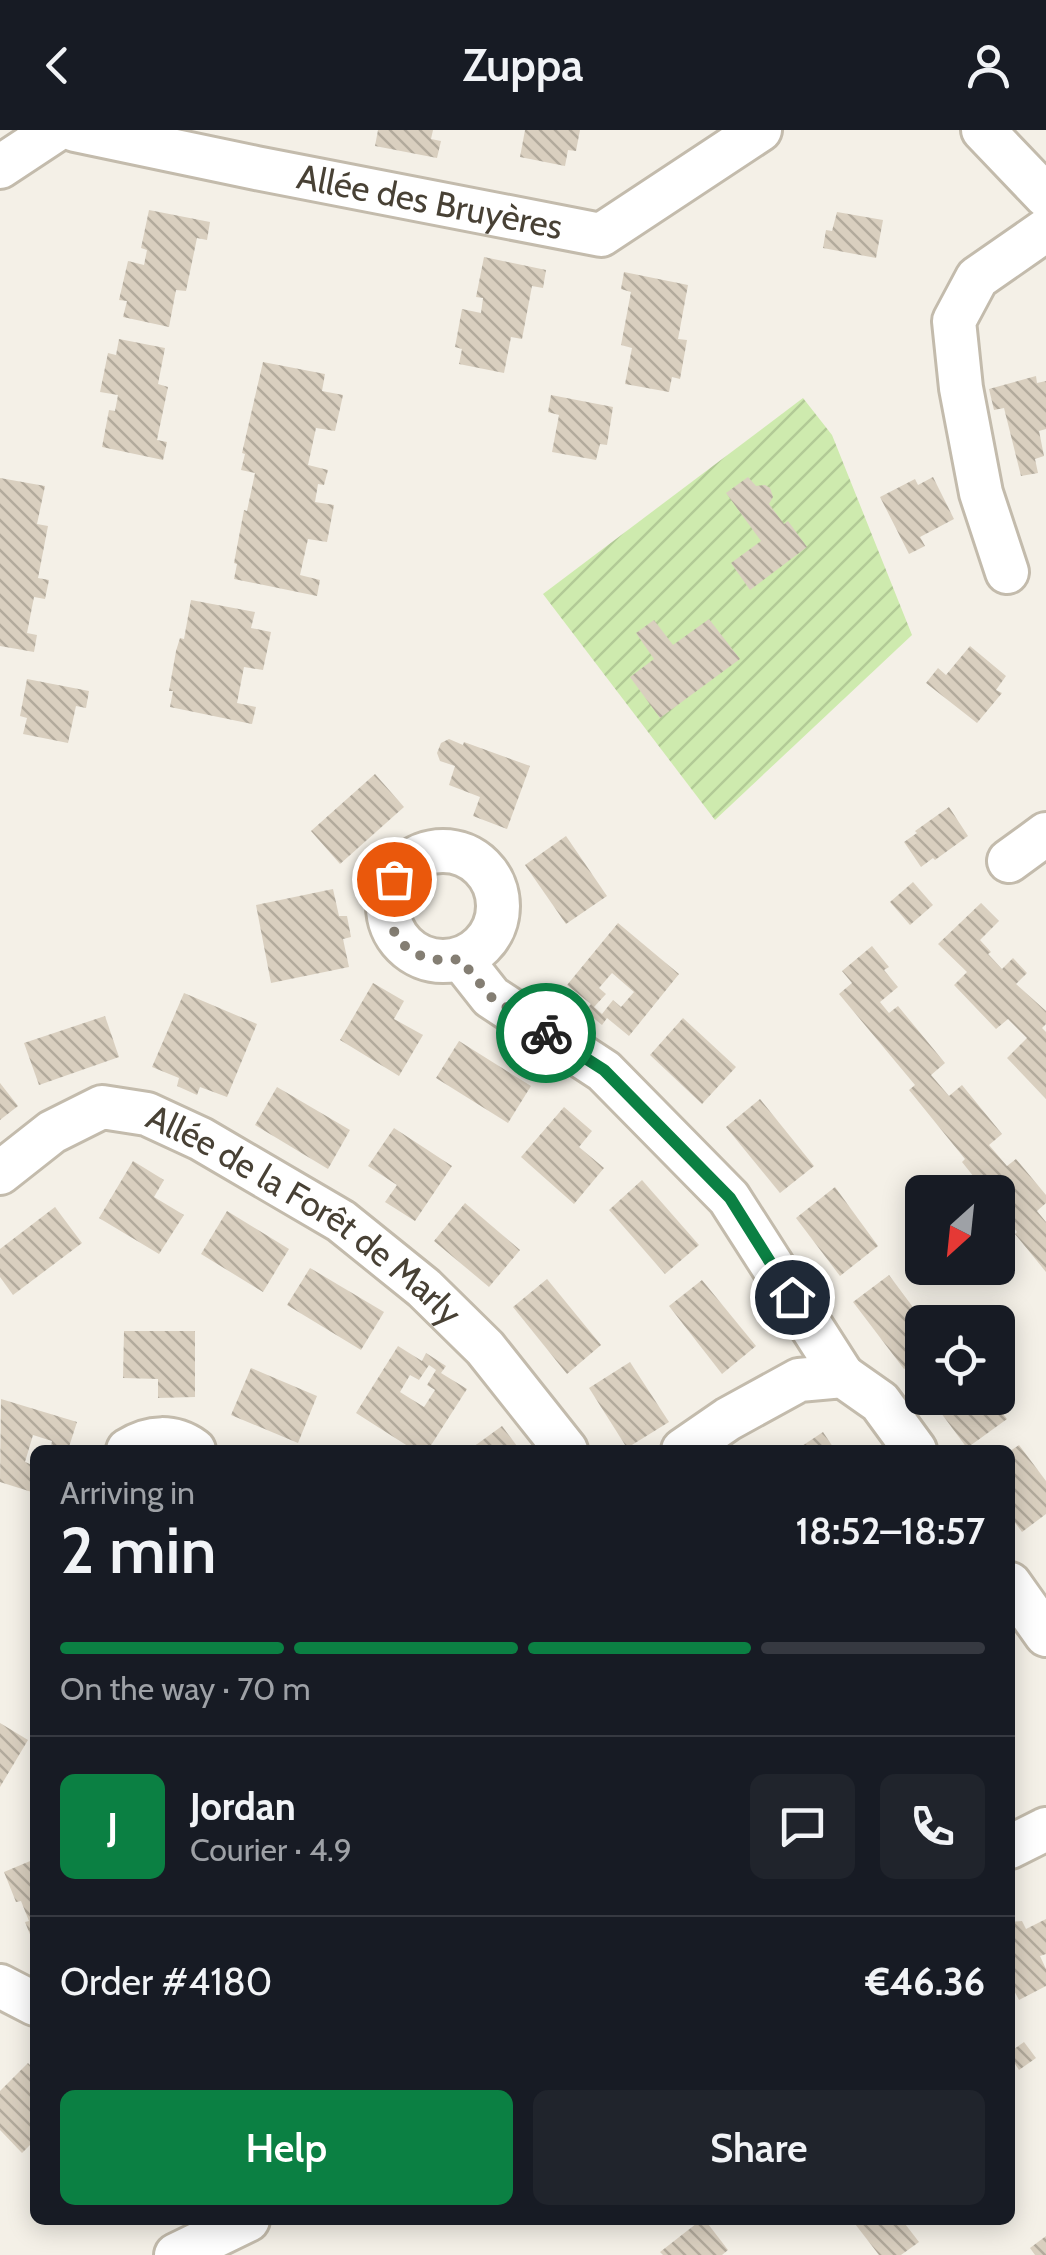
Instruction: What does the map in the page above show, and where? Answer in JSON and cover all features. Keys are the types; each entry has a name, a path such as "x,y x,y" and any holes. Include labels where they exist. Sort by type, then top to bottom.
{"street":[{"path":"0,167 56,130"},
{"name":"Allée des Bruyères","path":"76,130 602,235 760,130"},
{"path":"982,130 1046,196"},
{"path":"1007,572 981,493 961,388 954,321 977,278 1046,230"},
{"path":"1009,861 1046,834"},
{"path":"460,959 491,997 604,1070 730,1198 843,1376 880,1402 910,1445"},
{"name":"Allée de la Forêt de Marly","path":"0,1173 52,1132 102,1107 147,1114 201,1140 341,1222 424,1288 484,1348 562,1445"},
{"path":"690,1445 728,1418 799,1380 843,1376"},
{"path":"138,1445 166,1438 188,1445"},
{"path":"1015,1591 1046,1635"},
{"path":"1015,1844 1046,1829"},
{"path":"0,1986 30,2001"},
{"path":"176,2255 226,2225"}],"green space":[{"path":"803,398 832,435 912,635 715,820 543,594"}],"building":[{"path":"378,130 433,130 431,139 441,141 437,158 375,146"},
{"path":"525,130 580,130 576,151 568,150 565,166 520,157"},
{"path":"149,210 210,222 207,240 197,238 186,291 176,290 169,327 123,317 127,301 119,300 128,261 144,265 147,250 141,248"},
{"path":"837,212 883,220 876,258 823,248 826,230 832,231"},
{"path":"484,257 546,270 543,288 532,286 522,339 511,337 504,373 459,364 462,349 455,347 462,309 481,313 483,298 476,297"},
{"path":"624,272 688,285 678,339 687,340 680,379 672,377 669,392 625,384 632,348 621,345 631,292 621,289"},
{"path":"119,339 165,348 158,384 168,387 157,440 167,442 163,460 102,447 109,410 115,411 118,395 100,392 108,353 116,355"},
{"path":"263,362 325,374 322,391 343,395 335,431 316,428 308,465 328,470 324,485 318,484 315,502 334,505 327,542 308,539 300,575 320,580 317,596 234,579 244,510 247,511 255,473 241,470 245,454 242,453"},
{"path":"1036,376 1037,383 1046,381 1046,429 1039,431 1044,456 1035,459 1038,473 1021,476 1004,408 994,410 989,389"},
{"path":"551,395 613,407 607,445 600,444 596,460 552,452 559,415 548,412"},
{"path":"748,477 756,486 770,488 773,497 769,504 807,547 750,590 731,563 761,541 726,493"},
{"path":"933,477 954,519 920,537 925,546 909,554 880,497 915,479 918,485"},
{"path":"0,478 45,486 37,524 48,526 38,578 49,580 45,599 34,597 27,633 37,635 34,652 0,646"},
{"path":"191,600 255,612 251,628 271,632 263,670 244,667 237,703 256,707 252,724 170,707 176,651 180,638 184,639"},
{"path":"709,619 740,659 660,718 630,677 654,659 636,633 654,620 673,645"},
{"path":"970,646 1006,676 996,690 1002,693 977,723 926,683 938,668 946,675"},
{"path":"27,679 89,691 86,708 76,706 68,743 23,734 27,718 20,716"},
{"path":"449,739 530,766 507,829 473,816 480,797 449,785 455,766 440,761 437,753 441,743"},
{"path":"375,774 404,807 340,864 311,831"},
{"path":"949,807 968,836 921,867 904,842"},
{"path":"566,836 607,896 566,924 525,865"},
{"path":"913,882 933,905 910,925 890,902"},
{"path":"333,889 339,916 347,916 351,937 343,939 349,967 271,983 256,905"},
{"path":"981,903 999,921 980,940 991,952 988,954 1002,969 1013,958 1027,973 1016,984 1046,1011 1042,1028 1046,1032 1046,1099 1007,1058 1027,1038 1008,1019 996,1029 954,985 967,972 938,944"},
{"path":"618,923 679,974 629,1036 607,1018 602,1025 585,1011 591,1004 567,985","holes":["612,973 634,992 621,1007 613,1000 602,1014 594,1007 606,994 599,988"]},
{"path":"872,946 889,967 884,970 898,987 880,1002 889,1013 898,1006 945,1063 931,1075 949,1096 962,1085 1002,1134 989,1145 1007,1166 1016,1159 1046,1195 1046,1203 1037,1211 1046,1222 1046,1272 1015,1234 1015,1175 972,1175 962,1162 965,1159 909,1090 915,1085 839,994 852,983 842,971"},
{"path":"373,983 404,1001 394,1019 423,1035 399,1076 340,1040"},
{"path":"184,993 257,1024 227,1097 200,1087 197,1095 177,1086 179,1078 152,1067"},
{"path":"105,1016 119,1057 39,1085 24,1043"},
{"path":"683,1018 736,1067 702,1104 650,1055"},
{"path":"459,1041 531,1086 508,1123 436,1078"},
{"path":"0,1083 18,1106 0,1120"},
{"path":"277,1087 350,1130 328,1169 255,1125"},
{"path":"760,1099 814,1166 780,1193 726,1127"},
{"path":"564,1107 592,1131 579,1147 604,1168 574,1204 521,1157"},
{"path":"394,1128 452,1166 415,1221 385,1202 397,1185 368,1166"},
{"path":"133,1161 164,1180 154,1197 184,1215 159,1254 99,1218"},
{"path":"642,1180 699,1245 665,1274 609,1210"},
{"path":"835,1187 878,1246 840,1276 796,1218"},
{"path":"465,1203 520,1250 489,1287 434,1241"},
{"path":"55,1207 82,1243 13,1295 0,1277 0,1249"},
{"path":"227,1211 289,1249 263,1292 201,1254"},
{"path":"310,1268 384,1312 361,1350 287,1305"},
{"path":"889,1275 911,1305 905,1305 905,1368 904,1369 853,1302"},
{"path":"547,1279 601,1345 567,1374 513,1307"},
{"path":"702,1280 756,1346 722,1374 669,1306"},
{"path":"124,1331 195,1331 195,1397 158,1398 158,1379 123,1378"},
{"path":"398,1346 422,1361 426,1353 446,1366 441,1373 467,1389 431,1445 406,1445 356,1413","holes":["429,1365 436,1370 427,1385 435,1390 424,1407 400,1392 410,1375 419,1380"]},
{"path":"630,1362 669,1422 632,1445 625,1445 589,1388"},
{"path":"251,1368 317,1396 298,1443 231,1415"},
{"path":"1,1399 77,1422 70,1445 51,1445 52,1441 33,1435 25,1462 30,1464 30,1491 0,1482"},
{"path":"943,1415 1004,1415 1007,1419 971,1445 965,1445"},
{"path":"502,1426 516,1445 476,1445"},
{"path":"823,1432 832,1445 804,1445"},
{"path":"1019,1445 1046,1481 1046,1514 1022,1532 1015,1523 1015,1448"},
{"path":"0,1723 28,1740 0,1787"},
{"path":"30,1861 30,1934 21,1901 16,1902 4,1872"},
{"path":"1046,1919 1046,1954 1040,1956 1046,1969 1046,1986 1019,2000 1015,1992 1015,1922 1022,1921 1026,1929"},
{"path":"1024,2042 1036,2058 1019,2070 1015,2048"},
{"path":"30,2065 30,2145 22,2153 0,2130 0,2091"},
{"path":"695,2225 709,2225 728,2250 722,2255 660,2252"},
{"path":"856,2225 906,2225 919,2242 901,2255 879,2255"},
{"path":"1046,2236 1046,2255 1035,2255 1030,2248"}],"way so far":[{"path":"394,879 388,897 388,916 395,934 407,948 442,962 460,959 491,997 546,1033"}],"route":[{"path":"546,1033 604,1070 730,1198 792,1297"}]}
